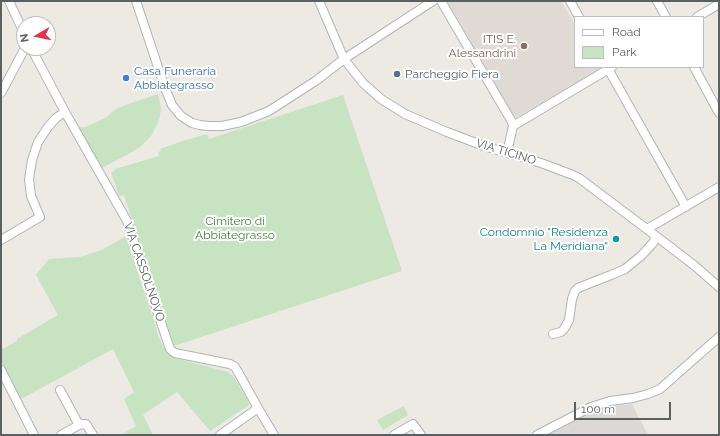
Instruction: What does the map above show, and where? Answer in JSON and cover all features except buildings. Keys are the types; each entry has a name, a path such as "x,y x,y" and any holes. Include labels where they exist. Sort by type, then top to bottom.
{"street":[{"path":"9,1 16,16"},
{"path":"137,1 165,88 172,105 181,116 192,123 208,126 222,126 241,122 269,111 433,1"},
{"name":"VIA TICINO","path":"318,1 344,60 367,88 381,99 413,118 447,132 541,163 580,178 695,266 719,287"},
{"path":"441,1 514,126 507,153"},
{"path":"570,1 578,16"},
{"path":"657,1 665,16"},
{"path":"699,16 719,4"},
{"path":"1,93 21,56"},
{"name":"VIA CASSOLNOVO","path":"35,56 64,112 127,221 170,349 175,353 230,364 235,367 274,435"},
{"path":"514,126 609,68 686,206"},
{"path":"695,68 719,113"},
{"path":"1,240 40,217 31,196 29,179 32,160 38,142 56,118 64,112"},
{"path":"647,229 719,187"},
{"path":"553,334 561,332 569,320 573,294 578,288 625,269 641,256 653,243 656,236"},
{"path":"537,435 591,407 610,401 633,398 660,389 719,337"},
{"path":"1,370 34,435"},
{"path":"60,390 79,425"},
{"path":"220,435 258,408"},
{"path":"61,435 79,425 86,424 93,435"},
{"path":"394,435 413,424 421,435"}],"shaded area":[{"name":"ITIS E. Alessandrini","path":"447,1 561,1 574,22 574,68 600,68 600,70 517,117 514,116"},
{"path":"632,404 648,435 542,435 584,413 598,408"}],"green space":[{"path":"158,94 161,108 160,116 151,136 140,147 100,169 77,127 86,127 107,117 120,107"},
{"name":"Cimitero di Abbiategrasso","path":"343,95 402,271 174,346 124,195 119,196 111,172 115,171 115,169 159,156 158,152 161,151 160,149 183,141 207,134 209,139"},
{"path":"126,236 158,336 164,348 175,358 228,372 234,377 248,401 249,405 210,431 177,392 143,415 153,435 121,435 136,426 124,399 134,392 113,349 23,398 19,398 1,362 1,350 58,315 36,275 49,259 80,257 102,250"},
{"path":"404,406 408,415 383,430 377,420"}],"place":[{"name":"ITIS E. Alessandrini","path":"524,46"},
{"name":"Parcheggio Fiera","path":"397,74"},
{"name":"Casa Funeraria Abbiategrasso","path":"126,78"},
{"name":"Condomnio \"Residenza La Meridiana\"","path":"616,239"}]}
